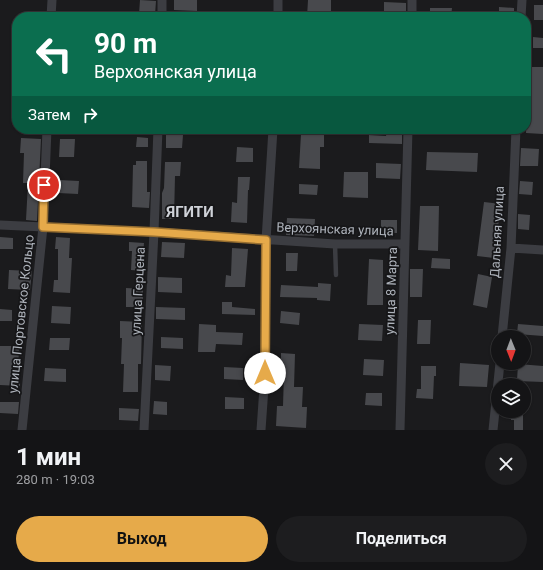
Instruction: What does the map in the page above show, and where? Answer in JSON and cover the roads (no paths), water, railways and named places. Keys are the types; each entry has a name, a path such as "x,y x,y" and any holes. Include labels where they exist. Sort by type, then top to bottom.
{"street":[{"path":"51,12 52,0"},
{"path":"162,0 162,12"},
{"path":"278,0 278,12"},
{"path":"412,0 412,12"},
{"path":"521,12 522,0"},
{"name":"улица Портовское Кольцо","path":"22,430 43,227 46,134"},
{"name":"улица Герцена","path":"144,430 158,134"},
{"path":"261,430 265,373 266,240 272,134"},
{"name":"улица 8 Марта","path":"400,430 408,134"},
{"name":"Дальняя улица","path":"503,330 511,248 516,134"},
{"name":"Верхоянская улица","path":"0,226 154,232 335,244 405,244"},
{"path":"511,248 543,250"},
{"path":"493,430 499,370"}],"lane":[{"path":"335,244 336,275"}],"district":[{"name":"ЯГИТИ","path":"190,212"}]}
